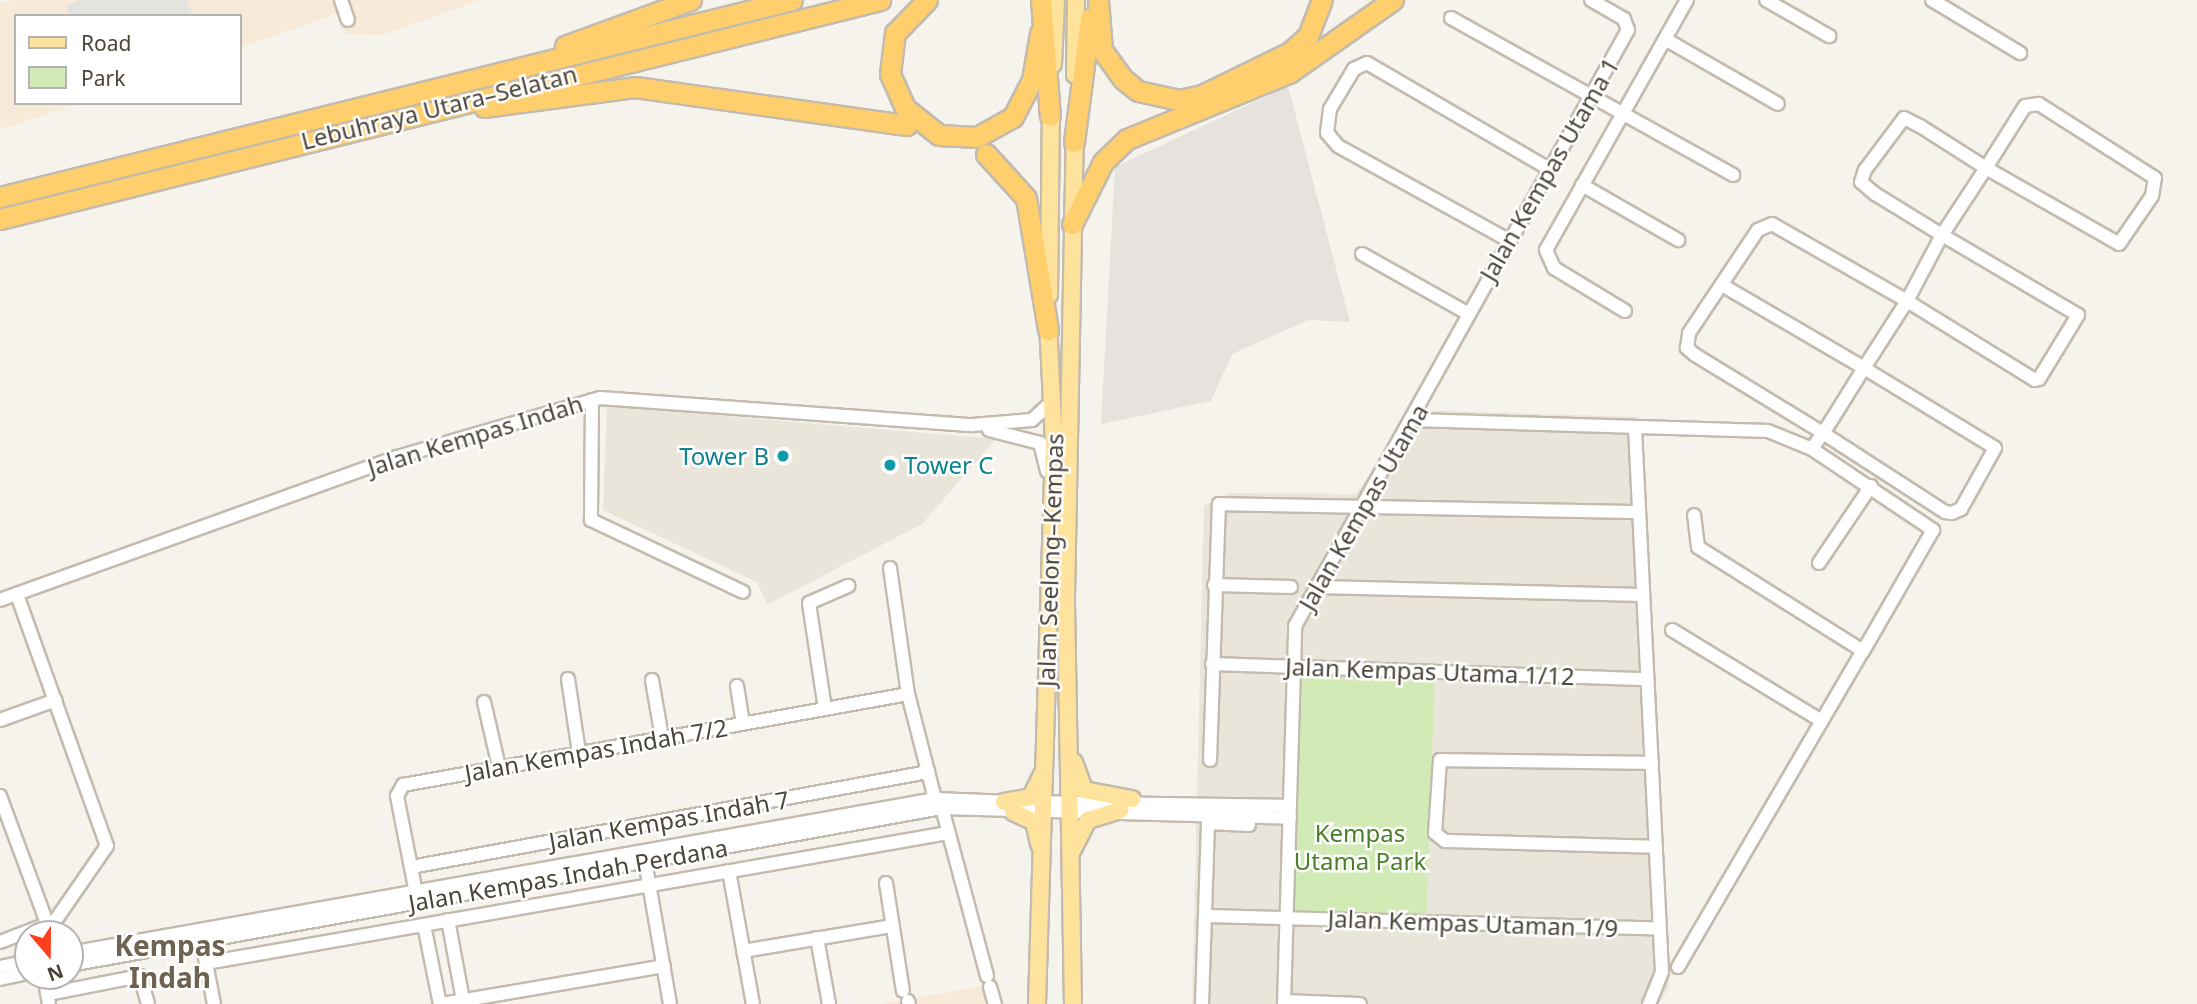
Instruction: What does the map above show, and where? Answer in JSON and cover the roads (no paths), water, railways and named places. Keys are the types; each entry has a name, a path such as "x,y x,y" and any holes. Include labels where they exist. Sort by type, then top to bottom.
{"highway":[{"path":"485,76 691,0"},
{"name":"Lebuhraya Utara–Selatan","path":"0,197 792,0"},
{"name":"Lebuhraya Utara–Selatan","path":"0,219 340,132 880,0"},
{"path":"927,0 895,33 890,74 905,108 939,135 977,137 1013,117 1032,80 1040,33 1041,0"},
{"path":"1074,142 1092,0"},
{"path":"1098,0 1102,50 1123,79 1138,91 1179,100 1202,95 1290,52 1308,36 1322,0"},
{"path":"1072,224 1102,162 1127,139 1289,73 1393,0"},
{"path":"1040,33 1050,116"},
{"path":"340,132 635,87 906,125"},
{"path":"986,154 1026,198 1048,330"},
{"path":"0,191 49,184"}],"main road":[{"name":"Jalan Seelong–Kempas","path":"1037,1004 1039,910 1046,809 1048,495 1053,389 1048,330 1050,116 1056,0"},
{"name":"Jalan Seelong–Kempas","path":"1073,1004 1066,596 1076,0"},
{"path":"1066,596 1075,659 1079,784 1092,793 1127,805"},
{"path":"1009,807 1031,797 1040,787 1045,709"},
{"path":"1069,871 1081,827 1100,814 1127,805"},
{"path":"1009,807 1030,818 1039,832 1039,910"}],"street":[{"path":"341,0 348,20"},
{"name":"Jalan Kempas Utama 1","path":"1466,313 1510,241 1591,96 1627,25 1591,0"},
{"path":"1625,311 1554,268 1546,257 1621,113 1686,0"},
{"path":"1766,0 1829,36"},
{"path":"1932,0 2020,53"},
{"path":"1451,18 1733,175"},
{"path":"1665,39 1778,104"},
{"path":"1510,241 1338,146 1328,133 1330,109 1354,69 1367,63 1549,169"},
{"path":"1722,285 1864,368 1994,448 1961,509 1951,513 1823,433 1687,348 1689,333 1758,230 1780,226 1907,301 2035,380 2078,315 1942,235 1865,187 1862,176 1903,118 1986,168 2122,243 2156,187 2151,174 2039,104 2027,105 1986,168 1942,235 1907,301 1864,368 1823,433 1812,449"},
{"path":"1582,185 1678,240"},
{"path":"1362,254 1466,313"},
{"name":"Jalan Kempas Utama","path":"1284,1003 1295,626 1414,420 1466,313"},
{"path":"972,425 1038,418 1049,408 1053,389"},
{"path":"592,400 591,520 743,592"},
{"name":"Jalan Kempas Indah","path":"0,600 323,482 592,400 972,425"},
{"path":"1414,420 1768,431 1812,449 1931,525 1933,538 1820,720 1678,967"},
{"path":"972,425 1040,443 1048,495"},
{"path":"1635,428 1660,929 1660,987 1649,1004"},
{"path":"1819,563 1871,486"},
{"path":"1210,760 1214,584 1219,504 1639,512"},
{"path":"1694,515 1698,547 1863,651"},
{"path":"890,568 908,694 995,1004"},
{"path":"1214,584 1290,587"},
{"path":"825,709 809,603 848,586"},
{"path":"1319,587 1643,595"},
{"path":"18,594 105,838 105,852 53,920"},
{"path":"1672,630 1820,720"},
{"name":"Jalan Kempas Utama 1/12","path":"1212,664 1647,679"},
{"path":"568,679 579,753"},
{"path":"652,680 662,738"},
{"path":"737,686 743,723"},
{"name":"Jalan Kempas Indah 7/2","path":"418,901 399,788 908,694"},
{"path":"0,720 57,699"},
{"path":"484,702 499,768"},
{"path":"1652,763 1440,760 1437,839 1656,847"},
{"name":"Jalan Kempas Indah 7","path":"411,867 928,772"},
{"path":"0,796 46,920"},
{"path":"938,803 1046,809 1127,805 1290,812"},
{"name":"Jalan Kempas Indah Perdana","path":"84,962 415,887 642,848 938,803"},
{"name":"Jalan Kempas Indah Perdana","path":"84,951 418,901 645,861 938,803"},
{"path":"1127,805 1188,815 1290,812"},
{"path":"1202,1004 1208,823 1249,825"},
{"path":"206,963 948,833"},
{"path":"642,848 670,1004"},
{"path":"729,871 752,1004"},
{"path":"886,884 907,999"},
{"name":"Jalan Kempas Utaman 1/9","path":"1205,916 1660,929"},
{"path":"448,920 463,1000"},
{"path":"424,925 441,1004 663,966"},
{"path":"743,951 893,926"},
{"path":"200,934 214,1004"},
{"path":"817,938 829,1004"},
{"path":"48,999 140,976 148,1004"},
{"path":"1284,1003 1360,1004"}],"place":[{"name":"Tower B","path":"783,456"},
{"name":"Tower C","path":"890,465"}],"district":[{"name":"Kempas Indah","path":"170,961"}],"park label":[{"name":"Kempas Utama Park","path":"1360,847"}]}
